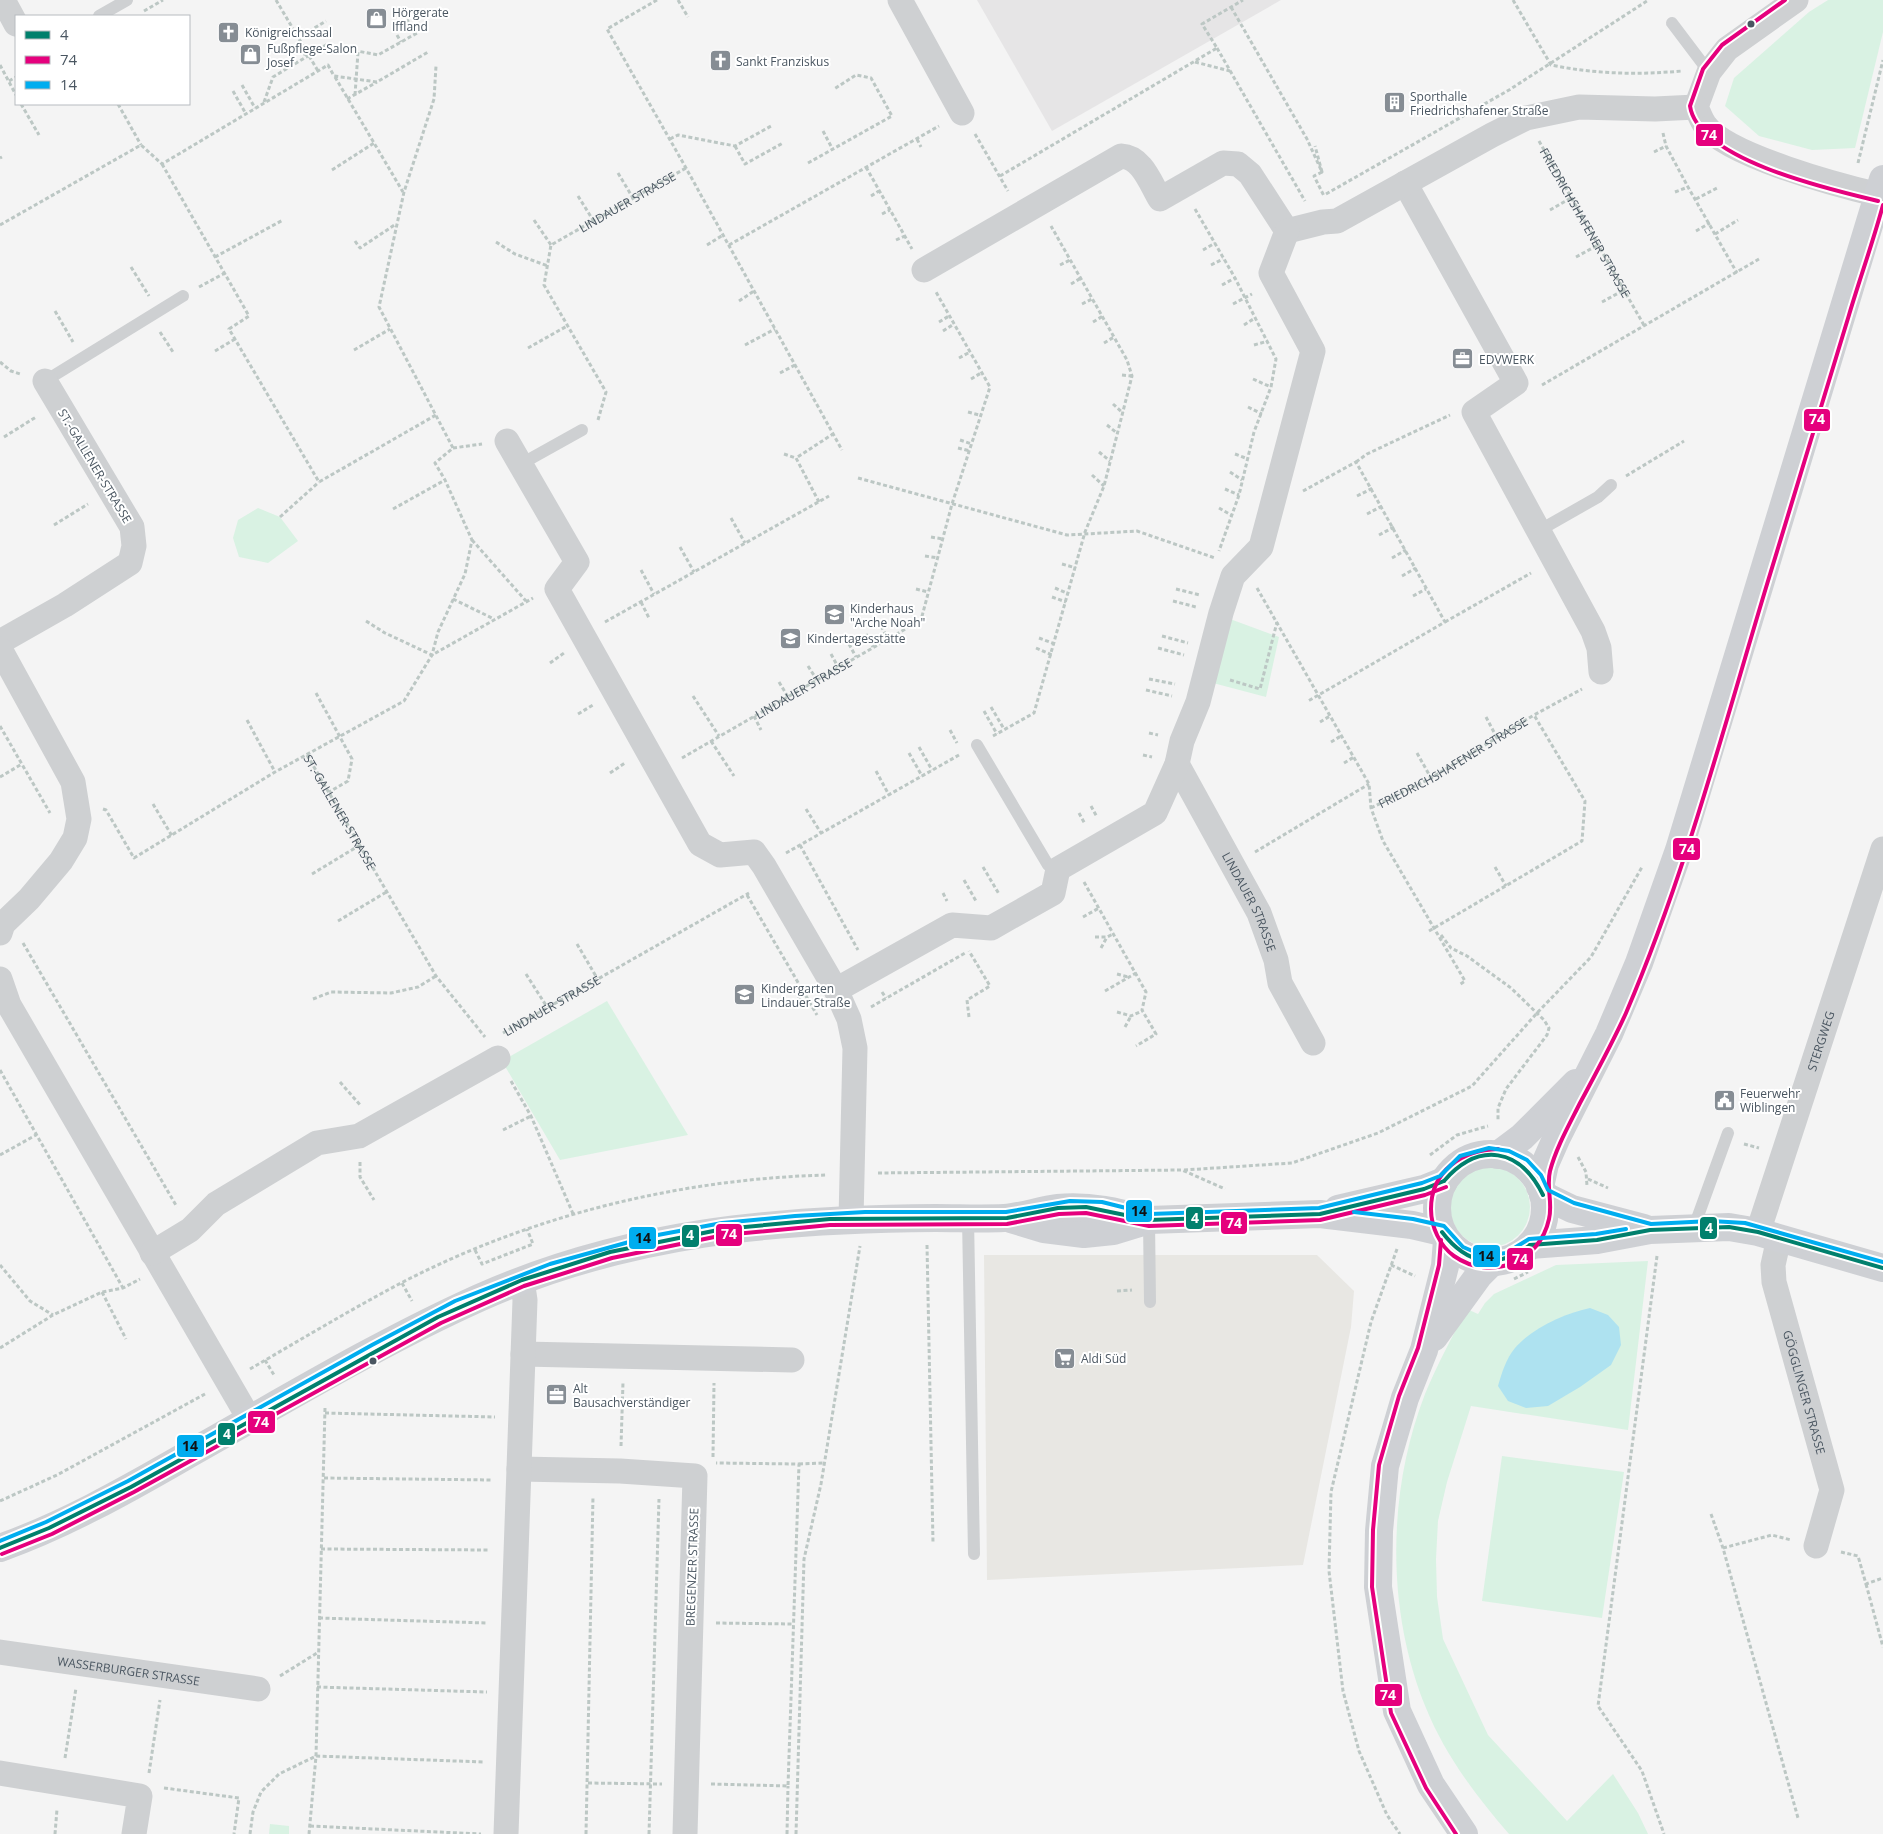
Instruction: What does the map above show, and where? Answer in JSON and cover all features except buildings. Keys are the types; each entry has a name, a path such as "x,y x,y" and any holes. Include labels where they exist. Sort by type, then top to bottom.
{"main road":[{"path":"1532,1257 1543,1223 1542,1191 1546,1164 1589,1070 1609,1034 1639,963 1679,850 1881,187"},
{"path":"1498,1155 1522,1137 1589,1070"},
{"path":"1464,1834 1431,1785 1397,1711 1378,1587 1379,1531 1385,1466 1402,1407 1424,1350 1445,1266 1444,1236 1436,1207 1444,1181 1456,1167 1471,1158 1498,1155 1516,1160 1523,1165 1530,1171 1542,1191 1572,1210 1655,1230"},
{"path":"1320,1214 1424,1189 1444,1181"},
{"path":"0,1548 92,1508 424,1324 522,1280 595,1256 683,1236 756,1225 858,1218 1007,1218 1044,1229 1084,1234 1113,1231 1149,1220 1320,1214 1412,1225 1444,1236 1466,1256 1499,1272"},
{"path":"1424,1350 1479,1275 1499,1272 1508,1259 1532,1257 1597,1240 1655,1230 1729,1227 1768,1235 1883,1268"}],"street":[{"path":"3,0 15,22"},
{"path":"900,0 962,113"},
{"path":"1796,0 1727,49 1706,68 1696,107 1705,125 1723,140 1754,156 1852,189 1881,187"},
{"path":"1288,231 1336,222 1526,118 1579,107 1655,109 1696,107"},
{"path":"924,270 1121,156 1129,157 1138,162 1160,198 1223,163 1238,164 1250,174 1288,231"},
{"path":"1405,183 1516,383 1474,412 1540,530 1593,631 1599,648 1601,672"},
{"path":"836,990 952,925 991,928 1053,893 1065,864 1155,813 1177,764 1182,741 1198,702 1224,602 1233,576 1261,546 1313,350 1271,273 1288,231"},
{"name":"ST.-GALLENER-STRASSE","path":"0,642 130,563 134,546 132,527 45,382"},
{"path":"507,441 577,562 557,589 700,844 720,855 754,852 836,990 849,1019 855,1048 858,1218"},
{"path":"0,650 73,782 78,802 79,819 75,838 61,861 4,925"},
{"name":"LINDAUER STRASSE","path":"1177,764 1259,912 1276,960 1281,986 1313,1043"},
{"name":"STERGWEG","path":"1768,1235 1784,1156 1883,849"},
{"path":"0,980 9,1004 156,1261 250,1420"},
{"path":"156,1261 216,1204 317,1143 360,1136 452,1081 494,1050"},
{"name":"GÖGGLINGER STRASSE","path":"1768,1235 1776,1291 1832,1490 1816,1546"},
{"path":"506,1834 507,1763 525,1300 522,1280"},
{"path":"523,1354 792,1360"},
{"name":"BREGENZER STRASSE","path":"518,1474 620,1471 695,1476 685,1834"},
{"name":"WASSERBURGER STRASSE","path":"0,1652 258,1689"},
{"path":"0,1774 61,1783 144,1790 134,1834"}],"lane":[{"path":"100,15 126,0"},
{"path":"1672,23 1706,68"},
{"name":"ST.-GALLENER-STRASSE","path":"45,382 183,296"},
{"path":"521,464 582,430"},
{"path":"1540,530 1598,497 1611,485"},
{"path":"977,745 1048,866 1065,864"},
{"path":"1694,1227 1727,1136"},
{"path":"968,1218 974,1554"},
{"path":"1149,1220 1150,1302"}],"path":[{"path":"142,12 163,0"},
{"path":"276,0 318,71"},
{"path":"657,0 606,29 686,168"},
{"path":"678,0 688,17"},
{"path":"1243,0 1202,24 1318,224"},
{"path":"1514,0 1551,65 1584,72 1622,74 1706,68"},
{"path":"1324,195 1551,65 1647,1"},
{"path":"1231,7 1307,140 1322,172 1315,146"},
{"path":"400,25 409,20"},
{"path":"298,38 326,21"},
{"path":"264,103 272,76 326,45 378,56 417,33"},
{"path":"397,35 401,42"},
{"path":"286,48 308,55"},
{"path":"1000,176 1217,48"},
{"path":"355,95 358,52"},
{"path":"347,99 428,52"},
{"path":"1194,62 1230,71"},
{"path":"0,65 15,94"},
{"path":"162,164 328,65 404,192"},
{"path":"432,655 526,601 472,540 445,480 435,463 453,448 379,307 404,192 434,99 436,66"},
{"path":"334,76 378,82"},
{"path":"808,163 892,116 871,78 856,76 834,89"},
{"path":"8,81 15,78"},
{"path":"242,85 256,108"},
{"path":"233,91 246,114"},
{"path":"22,105 39,135"},
{"path":"119,105 141,146 162,164 249,316 229,329 319,482"},
{"path":"1655,109 1666,146 1737,273"},
{"path":"729,245 962,113 1000,176 1030,208 1070,260 1127,360 1132,376 1104,486 1085,532"},
{"name":"FRIEDRICHSHAFENER STRASSE","path":"1526,118 1645,327"},
{"path":"670,139 678,135 735,146 773,124"},
{"path":"824,131 834,150"},
{"path":"916,138 921,147"},
{"path":"735,146 745,164 783,143"},
{"path":"332,170 374,144"},
{"path":"0,225 141,146"},
{"path":"1654,152 1666,146"},
{"path":"866,167 990,387 979,415 970,451 952,504"},
{"name":"LINDAUER STRASSE","path":"551,245 686,168 842,450"},
{"path":"618,173 633,198"},
{"path":"858,478 1067,534 1137,531 1216,559 1239,495 1254,432 1271,387 1276,359 1235,278 1181,187"},
{"path":"1675,192 1688,187"},
{"path":"1696,200 1719,187"},
{"path":"871,196 879,191"},
{"path":"578,196 593,220"},
{"path":"1550,210 1571,198"},
{"path":"882,214 890,210"},
{"path":"215,257 283,220"},
{"path":"534,220 551,245 544,286 606,392 598,420 582,430"},
{"path":"1715,234 1738,220"},
{"path":"1696,231 1710,223"},
{"path":"355,241 360,248 397,224"},
{"path":"707,245 723,235"},
{"path":"896,240 904,236"},
{"path":"496,242 515,254 548,266"},
{"path":"1203,250 1215,243"},
{"path":"1576,257 1598,245"},
{"path":"1211,265 1223,258"},
{"path":"1516,383 1534,389 1645,327 1759,259"},
{"path":"1060,265 1070,260"},
{"path":"131,267 158,311"},
{"path":"183,296 225,273"},
{"path":"1071,284 1081,278"},
{"path":"1222,285 1235,278"},
{"path":"1602,302 1624,290"},
{"path":"739,301 754,291"},
{"path":"1082,304 1092,299"},
{"path":"55,311 83,358"},
{"path":"939,322 950,316"},
{"path":"1093,322 1103,316"},
{"path":"1244,325 1255,318"},
{"path":"943,331 954,324"},
{"path":"528,348 567,326"},
{"path":"354,350 390,329"},
{"path":"745,346 775,329"},
{"path":"1104,343 1114,336"},
{"path":"216,351 235,339"},
{"path":"1254,345 1268,341"},
{"path":"959,358 970,352"},
{"path":"780,373 795,366"},
{"path":"971,379 981,373"},
{"path":"1122,375 1132,376"},
{"path":"1253,379 1271,387"},
{"path":"4,437 58,404"},
{"path":"1113,404 1123,413"},
{"path":"1248,407 1262,414"},
{"path":"968,412 979,415"},
{"path":"1275,499 1284,501 1356,462 1367,454 1448,415 1474,412"},
{"path":"280,517 319,482 436,415"},
{"path":"1107,424 1117,433"},
{"path":"796,458 833,434"},
{"path":"960,440 972,444"},
{"path":"1611,485 1684,442"},
{"path":"958,448 970,451"},
{"path":"1099,452 1110,461"},
{"path":"784,454 796,458 820,502"},
{"path":"1236,454 1248,459"},
{"path":"1356,462 1373,488 1445,622"},
{"path":"1230,472 1242,480"},
{"path":"1092,475 1104,486"},
{"path":"393,509 445,480"},
{"path":"1357,496 1373,488"},
{"path":"1225,489 1239,495"},
{"path":"54,526 110,490"},
{"path":"583,635 829,496"},
{"name":"LINDAUER STRASSE","path":"659,770 921,620 952,504"},
{"path":"1367,514 1382,506"},
{"path":"1219,508 1232,516"},
{"path":"731,518 745,543"},
{"path":"1379,535 1394,528"},
{"name":"LINDAUER STRASSE","path":"494,1050 547,1008 747,895 768,873 800,845 1034,713 1085,532"},
{"path":"930,537 943,539"},
{"path":"307,755 404,701 432,655 438,632 465,574 472,540"},
{"path":"680,547 694,572"},
{"path":"1392,558 1406,550"},
{"path":"925,556 938,558"},
{"path":"1308,701 1555,559"},
{"path":"1062,564 1076,568"},
{"name":"FRIEDRICHSHAFENER STRASSE","path":"1244,564 1369,784 1371,808 1383,841 1465,981 1459,985"},
{"path":"1402,576 1416,568"},
{"path":"641,570 654,594"},
{"path":"1055,588 1069,594"},
{"path":"1413,596 1426,588"},
{"path":"916,589 928,592"},
{"path":"1052,597 1066,602"},
{"path":"454,599 494,620"},
{"path":"641,602 649,618"},
{"path":"366,622 432,655"},
{"path":"1260,689 1277,622"},
{"path":"881,626 888,639"},
{"path":"866,634 873,647"},
{"path":"1039,638 1054,644"},
{"path":"849,644 856,657"},
{"path":"1036,648 1052,654"},
{"path":"831,654 838,667"},
{"path":"550,663 558,657"},
{"path":"808,666 816,680"},
{"name":"FRIEDRICHSHAFENER STRASSE","path":"1371,808 1431,778 1534,715 1586,686 1601,672"},
{"path":"779,682 788,697"},
{"path":"316,693 352,759 348,782 329,792"},
{"path":"693,696 719,736"},
{"path":"578,714 588,707"},
{"path":"992,707 1004,729"},
{"path":"984,712 996,734"},
{"name":"FRIEDRICHSHAFENER STRASSE","path":"1434,926 1582,842 1585,800 1534,715"},
{"path":"754,716 761,730"},
{"path":"1320,722 1330,716"},
{"path":"1486,717 1497,738"},
{"path":"247,720 275,772"},
{"path":"0,726 43,798 50,814 51,822"},
{"path":"1331,742 1342,736"},
{"path":"711,741 734,776"},
{"path":"919,747 932,770"},
{"path":"909,753 922,776"},
{"path":"1417,753 1431,778"},
{"name":"ST.-GALLENER-STRASSE","path":"78,802 106,810 134,858 275,772 307,755 436,976 494,1050 531,1116 574,1216"},
{"path":"1344,763 1354,756"},
{"path":"0,777 22,764"},
{"path":"610,773 620,766"},
{"path":"876,771 889,795"},
{"path":"1233,866 1369,784"},
{"path":"153,804 172,836"},
{"path":"806,809 821,833"},
{"path":"312,874 360,844"},
{"path":"800,845 886,998"},
{"path":"1065,864 1099,908 1146,992 1142,1010 1156,1034 1136,1046"},
{"path":"1182,1170 1292,1163 1378,1133 1472,1086 1537,1012 1591,957 1643,865"},
{"path":"984,867 999,894"},
{"path":"1495,867 1506,886"},
{"path":"964,880 979,906"},
{"path":"338,920 388,891"},
{"path":"747,895 820,1020"},
{"path":"1411,900 1416,896"},
{"path":"1083,917 1099,908"},
{"path":"1420,915 1425,911"},
{"path":"4,925 190,1230"},
{"path":"1429,931 1434,926 1451,948 1489,971 1537,1012 1547,1024 1549,1031 1501,1098 1497,1114 1498,1125"},
{"path":"849,1019 968,951 991,928"},
{"path":"1095,937 1107,937 1113,934"},
{"path":"1101,948 1107,937"},
{"path":"1438,947 1443,943"},
{"path":"578,944 597,979"},
{"path":"968,951 990,986 966,1000 969,1017"},
{"path":"1448,965 1454,961"},
{"path":"1105,991 1136,973"},
{"path":"526,974 547,1008"},
{"path":"1116,974 1128,977"},
{"path":"313,999 331,992 391,993 418,988 436,976"},
{"path":"792,1002 805,995"},
{"path":"1125,1027 1131,1016 1142,1010"},
{"path":"1117,1012 1131,1016"},
{"path":"0,1070 123,1288"},
{"path":"503,1130 531,1116"},
{"path":"1428,1158 1457,1135 1507,1123"},
{"path":"0,1155 36,1135"},
{"path":"360,1136 360,1178 374,1200"},
{"path":"1727,1136 1784,1156"},
{"path":"796,1834 804,1559 821,1484 858,1218"},
{"path":"475,1250 482,1264 533,1244 527,1229"},
{"path":"1655,1230 1630,1473 1598,1706 1642,1771 1664,1834"},
{"path":"926,1237 933,1543"},
{"path":"1499,1272 1532,1257"},
{"path":"0,1348 53,1315 102,1292 123,1288 156,1261"},
{"path":"0,1265 30,1301 53,1315"},
{"path":"102,1292 126,1339"},
{"path":"620,1471 624,1356"},
{"path":"714,1359 713,1463 824,1463"},
{"path":"309,1834 316,1756 325,1401"},
{"path":"325,1413 521,1418"},
{"path":"787,1834 792,1624 799,1464"},
{"path":"586,1834 593,1471"},
{"path":"324,1478 518,1474"},
{"path":"649,1834 660,1474"},
{"path":"1711,1514 1723,1548 1798,1818"},
{"path":"321,1549 515,1550"},
{"path":"1866,1584 1883,1648"},
{"path":"319,1618 513,1623"},
{"path":"691,1623 792,1624"},
{"path":"258,1689 318,1652"},
{"path":"61,1783 80,1663"},
{"path":"163,1675 144,1790 239,1798 234,1834"},
{"path":"317,1687 510,1692"},
{"path":"250,1834 253,1812 261,1792 279,1774 316,1756 507,1763"},
{"path":"588,1782 788,1786"},
{"path":"310,1826 487,1834"}],"shaded area":[{"path":"977,0 1281,0 1052,131"},
{"path":"984,1255 1317,1255 1354,1291 1351,1327 1303,1565 987,1580"}],"green space":[{"path":"1828,0 1883,0 1883,32 1855,148 1812,150 1759,136 1725,106 1734,78 1809,12"},
{"path":"258,508 280,517 298,541 268,563 239,557 233,538 238,520"},
{"path":"1230,619 1279,637 1266,697 1213,683"},
{"path":"607,1001 688,1135 560,1160 502,1061"},
{"path":"1490,1167 1505,1170 1518,1179 1527,1192 1530,1207 1527,1222 1518,1235 1505,1244 1490,1247 1475,1244 1462,1235 1453,1222 1450,1207 1453,1192 1462,1179 1475,1170"},
{"path":"1648,1261 1628,1430 1471,1406 1447,1482 1438,1521 1436,1559 1437,1597 1443,1639 1488,1735 1567,1821 1613,1774 1638,1813 1648,1834 1509,1834 1473,1790 1452,1759 1426,1708 1413,1671 1404,1632 1398,1592 1396,1551 1398,1511 1412,1432 1425,1394 1467,1309 1478,1314 1494,1294 1556,1265"},
{"path":"1502,1456 1624,1472 1602,1618 1482,1601"},
{"path":"270,1824 289,1826 289,1834 269,1834"}],"water":[{"path":"1590,1308 1608,1315 1619,1327 1621,1345 1611,1365 1580,1387 1548,1406 1526,1408 1508,1401 1498,1386 1507,1361 1515,1348 1531,1334 1550,1322"}],"transit line":[{"name":"74","path":"1785,0 1722,45 1703,69 1690,106 1698,125 1716,142 1741,157 1770,170 1830,189 1878,201"},
{"name":"74","path":"1498,1149 1472,1153 1451,1165 1436,1184 1432,1196 1431,1216 1437,1236 1444,1247 1454,1256 1468,1264 1483,1267 1498,1267 1512,1263 1525,1256 1536,1247 1544,1234 1550,1213 1549,1177 1556,1154 1567,1128 1621,1025 1648,960 1703,799 1883,205"},
{"name":"14","path":"0,1541 46,1522 128,1481 455,1301 550,1264 647,1237 722,1223 865,1212 1006,1212 1070,1201 1102,1202 1150,1214 1319,1208 1422,1183 1440,1176 1460,1156 1489,1148 1509,1151 1527,1160 1541,1175 1548,1190 1574,1203 1651,1224 1711,1221 1745,1223 1883,1262"},
{"name":"4","path":"1444,1181 1457,1168 1471,1160 1485,1155 1498,1155 1511,1159 1523,1167 1534,1179 1543,1195"},
{"name":"4","path":"0,1548 49,1528 131,1487 438,1317 522,1280 610,1252 723,1229 830,1219 1007,1218 1058,1208 1086,1207 1149,1220 1320,1214 1424,1189 1444,1181"},
{"name":"74","path":"2,1554 52,1534 134,1492 441,1323 524,1286 612,1258 724,1235 830,1225 1007,1224 1059,1214 1086,1213 1149,1226 1320,1220 1425,1195 1446,1187"},
{"name":"14","path":"1354,1212 1413,1219 1444,1226 1463,1247 1484,1256 1506,1253 1529,1239 1596,1234 1626,1229"},
{"name":"4","path":"1530,1245 1597,1240 1650,1230 1729,1227 1758,1232 1883,1268"},
{"name":"4","path":"1442,1232 1462,1251 1472,1257 1483,1260 1494,1261 1506,1258 1530,1245"},
{"name":"74","path":"1441,1240 1439,1265 1418,1348 1399,1396 1379,1465 1373,1530 1372,1587 1391,1713 1426,1788 1456,1834"}],"place":[{"name":"Hörgerate Iffland","path":"376,19"},
{"name":"Königreichssaal","path":"229,32"},
{"name":"Fußpflege-Salon Josef","path":"251,55"},
{"name":"Sankt Franziskus","path":"720,61"},
{"name":"Sporthalle Friedrichshafener Straße","path":"1394,103"},
{"name":"EDVWERK","path":"1463,359"},
{"name":"Kinderhaus \"Arche Noah\"","path":"834,615"},
{"name":"Kindertagesstätte","path":"791,638"},
{"name":"Kindergarten Lindauer Straße","path":"745,995"},
{"name":"Feuerwehr Wiblingen","path":"1724,1100"},
{"name":"Aldi Süd","path":"1065,1358"},
{"name":"Alt Bausachverständiger","path":"557,1395"}]}
